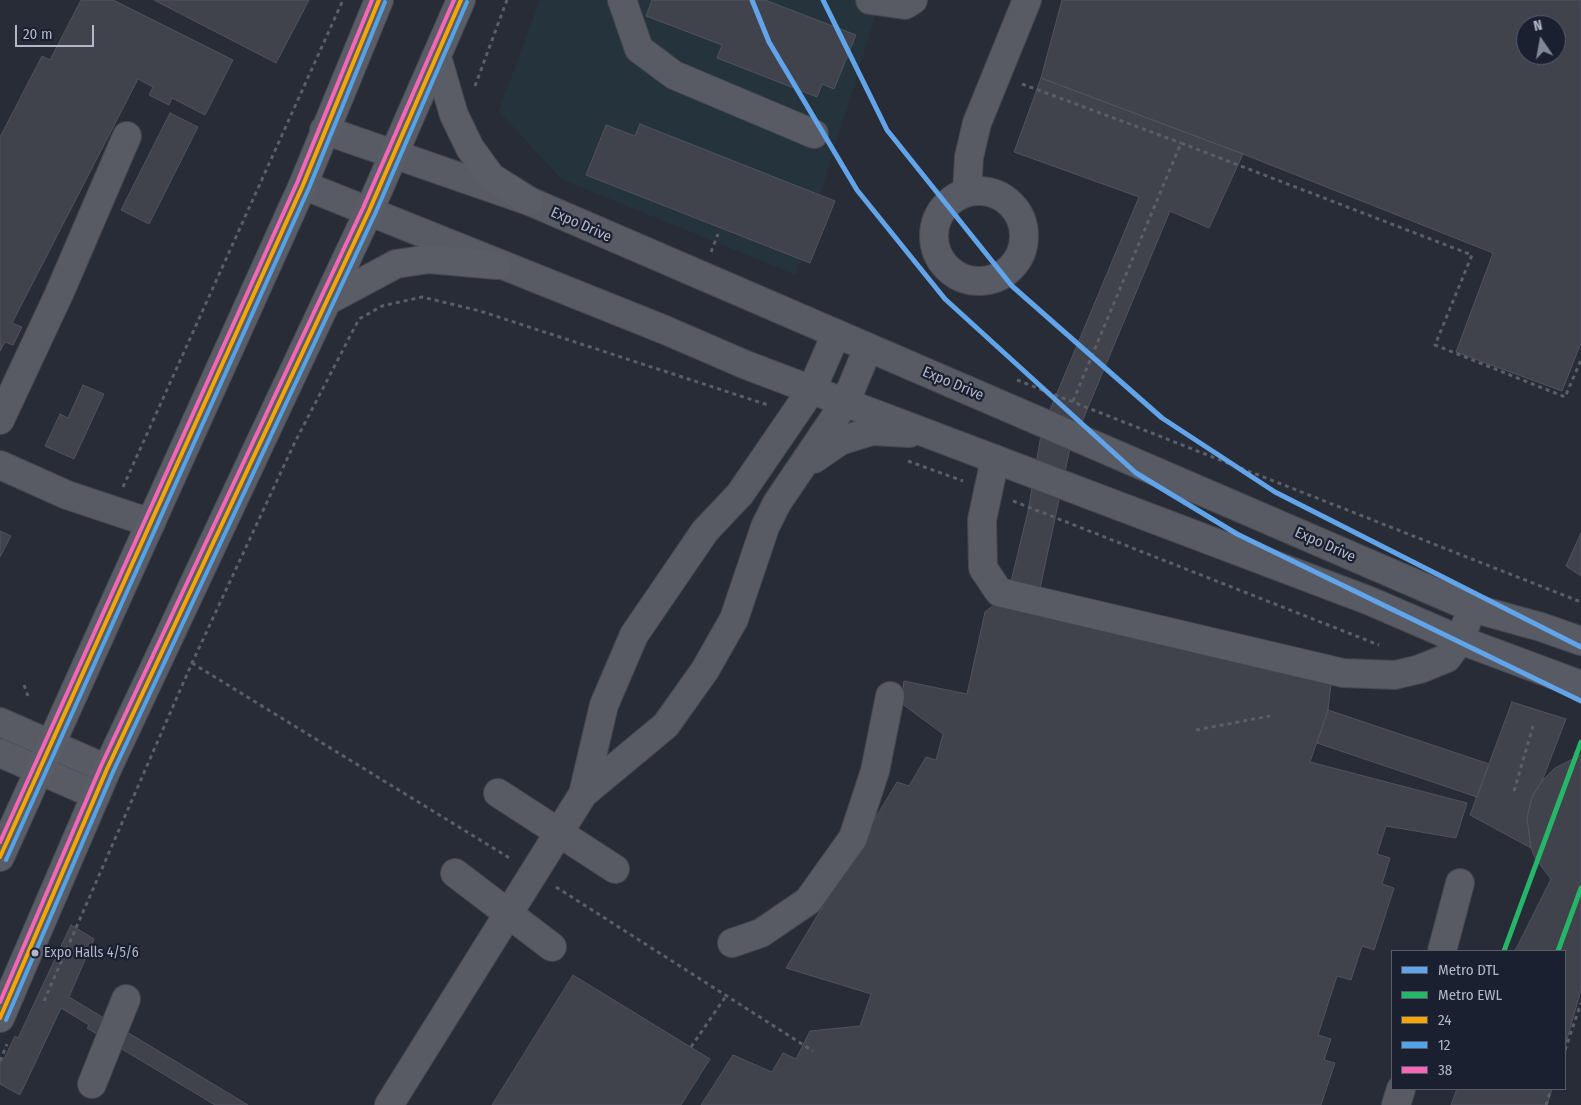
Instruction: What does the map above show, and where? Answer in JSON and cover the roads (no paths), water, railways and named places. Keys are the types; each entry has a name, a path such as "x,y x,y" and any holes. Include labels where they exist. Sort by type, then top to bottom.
{"main road":[{"path":"0,857 303,185 379,0"},
{"path":"0,1018 107,769 369,211 461,0"},
{"path":"437,57 454,115 470,148 491,177 529,201"},
{"path":"327,301 396,264 428,259 497,264"}],"street":[{"path":"622,0 639,49 674,75 814,134"},
{"path":"870,0 904,5 913,0"},
{"path":"967,192 968,157 974,132 1027,0"},
{"name":"Expo Drive","path":"324,130 529,201 1472,608 1541,627 1581,641"},
{"path":"0,420 59,294 127,136"},
{"path":"303,185 812,389 1370,601 1460,640 1581,685"},
{"path":"583,794 604,705 634,635 705,531 740,494 812,389 836,334"},
{"path":"389,1105 583,794 666,725 706,670 734,619 765,527 777,503 846,401 868,348"},
{"path":"777,503 817,455 840,441 872,431 933,434"},
{"path":"995,459 982,520 983,568 999,592 1343,673 1395,674 1420,669 1447,658 1460,640 1472,608"},
{"path":"0,465 67,495 151,523"},
{"path":"1528,664 1541,627"},
{"path":"732,943 761,933 808,901 853,838 875,771 890,696"},
{"path":"0,722 107,769"},
{"path":"0,753 96,795"},
{"path":"498,794 559,831 615,869"},
{"path":"455,873 552,947"},
{"path":"1442,950 1460,883"},
{"path":"92,1084 126,999"},
{"path":"1396,1105 1401,1090"}],"metro line":[{"name":"DTL","path":"752,0 769,42 857,190 945,299 1136,473 1237,534 1581,701"},
{"name":"DTL","path":"823,0 887,130 1012,286 1162,418 1275,492 1581,647"},
{"name":"EWL","path":"1504,950 1581,742"},
{"name":"EWL","path":"1558,950 1581,888"}],"place":[{"name":"Expo Halls 4/5/6","path":"35,953"}]}
